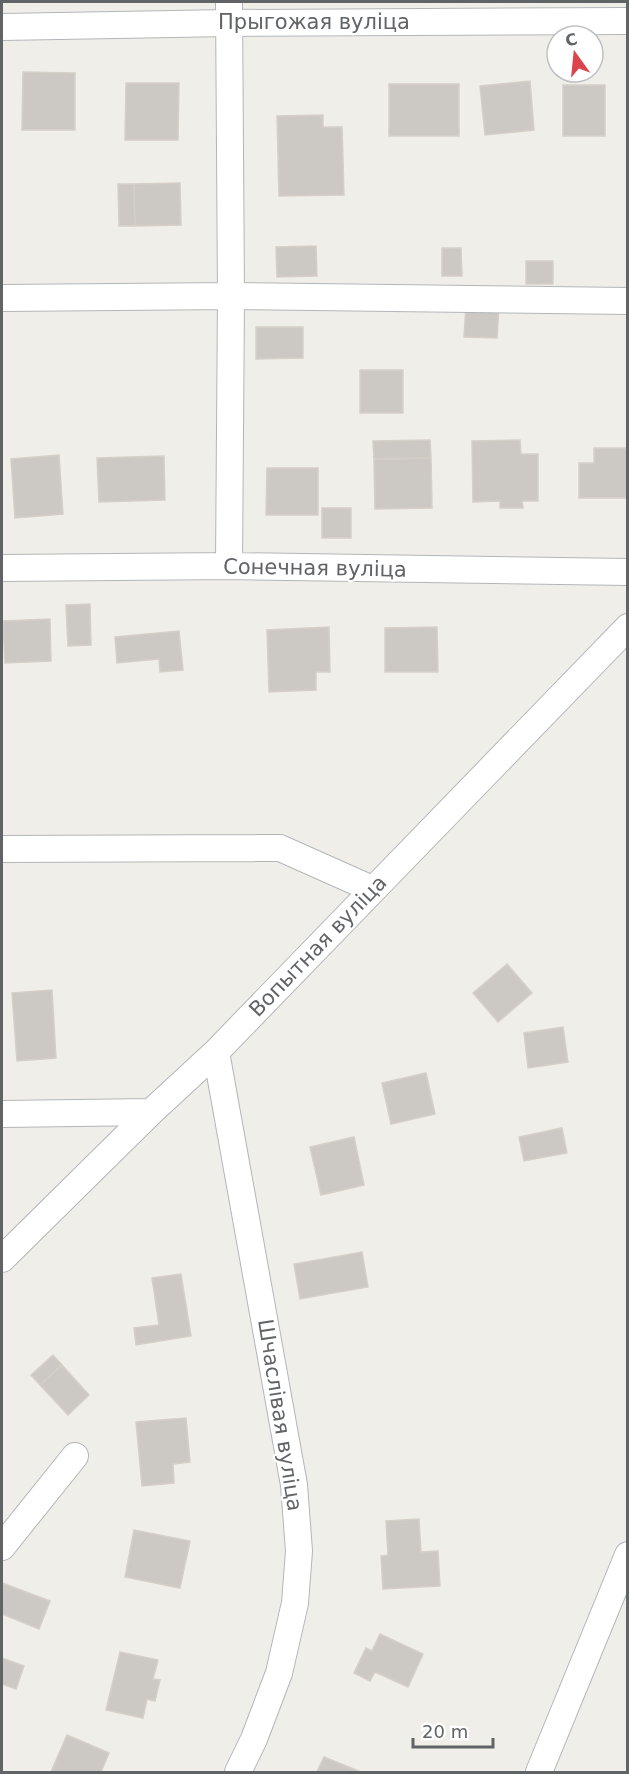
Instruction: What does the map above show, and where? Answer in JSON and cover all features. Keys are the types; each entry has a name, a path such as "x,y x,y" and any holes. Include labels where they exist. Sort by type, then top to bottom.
{"street":[{"name":"Прыгожая вуліца","path":"2,27 229,12 627,21"},
{"path":"228,566 231,296 229,12"},
{"path":"2,298 231,296 627,301"},
{"name":"Сонечная вуліца","path":"2,568 228,566 627,572"},
{"name":"Вопытная вуліца","path":"2,1259 151,1112 216,1052 627,627"},
{"path":"2,849 280,848 372,889"},
{"name":"Шчаслівая вуліца","path":"216,1052 294,1485 299,1551 295,1603 279,1673 254,1739 238,1773"},
{"path":"2,1114 151,1112"},
{"path":"2,1548 75,1456"},
{"path":"539,1773 627,1555"}],"building":[{"path":"23,72 75,73 75,130 22,130"},
{"path":"530,81 534,130 485,135 480,86"},
{"path":"126,83 179,83 178,140 125,140"},
{"path":"389,84 459,84 459,136 389,136"},
{"path":"563,85 605,85 605,136 563,136"},
{"path":"323,115 323,127 342,127 344,195 279,196 277,116"},
{"path":"180,183 181,225 135,226 134,184"},
{"path":"118,184 134,184 135,226 119,226"},
{"path":"316,246 317,276 277,277 276,247"},
{"path":"442,248 461,248 462,276 442,276"},
{"path":"526,261 553,261 553,284 526,284"},
{"path":"466,305 499,306 497,338 464,337"},
{"path":"256,327 303,327 303,358 256,359"},
{"path":"360,370 403,370 403,413 360,413"},
{"path":"430,440 431,458 374,459 373,441"},
{"path":"520,440 521,454 538,454 538,501 522,501 523,508 500,508 500,501 473,502 472,441"},
{"path":"594,448 628,448 628,498 579,498 579,463 594,463"},
{"path":"59,455 63,514 15,518 11,459"},
{"path":"164,456 165,500 99,502 97,458"},
{"path":"431,458 432,508 375,509 374,459"},
{"path":"267,468 318,468 318,515 266,515"},
{"path":"322,508 351,508 351,538 322,538"},
{"path":"90,604 91,645 68,646 66,605"},
{"path":"50,619 51,661 5,663 3,621"},
{"path":"329,627 330,672 316,672 316,690 269,692 267,630"},
{"path":"437,627 438,672 385,672 385,628"},
{"path":"179,631 183,670 160,672 159,659 117,663 115,637"},
{"path":"507,964 532,993 498,1022 473,993"},
{"path":"52,990 56,1058 17,1061 12,993"},
{"path":"563,1027 568,1062 528,1068 524,1033"},
{"path":"426,1073 435,1114 391,1124 382,1083"},
{"path":"562,1128 567,1153 524,1161 519,1137"},
{"path":"354,1137 364,1185 321,1195 310,1147"},
{"path":"362,1252 368,1287 300,1299 294,1264"},
{"path":"181,1274 191,1336 136,1345 134,1328 159,1325 152,1278"},
{"path":"53,1355 62,1365 40,1385 31,1375"},
{"path":"62,1365 89,1395 68,1415 40,1385"},
{"path":"186,1418 190,1462 173,1464 174,1483 142,1486 136,1422"},
{"path":"419,1519 421,1552 438,1551 440,1586 383,1589 381,1556 388,1555 386,1521"},
{"path":"134,1530 190,1541 180,1588 125,1577"},
{"path":"2,1583 50,1601 39,1629 2,1614"},
{"path":"380,1634 423,1654 408,1687 375,1672 370,1681 354,1673 366,1648 372,1651"},
{"path":"120,1652 158,1660 153,1679 160,1680 155,1701 147,1699 143,1718 106,1710"},
{"path":"2,1658 24,1666 16,1689 2,1684"},
{"path":"67,1735 109,1753 101,1772 51,1772"},
{"path":"324,1757 361,1772 317,1772"}]}
